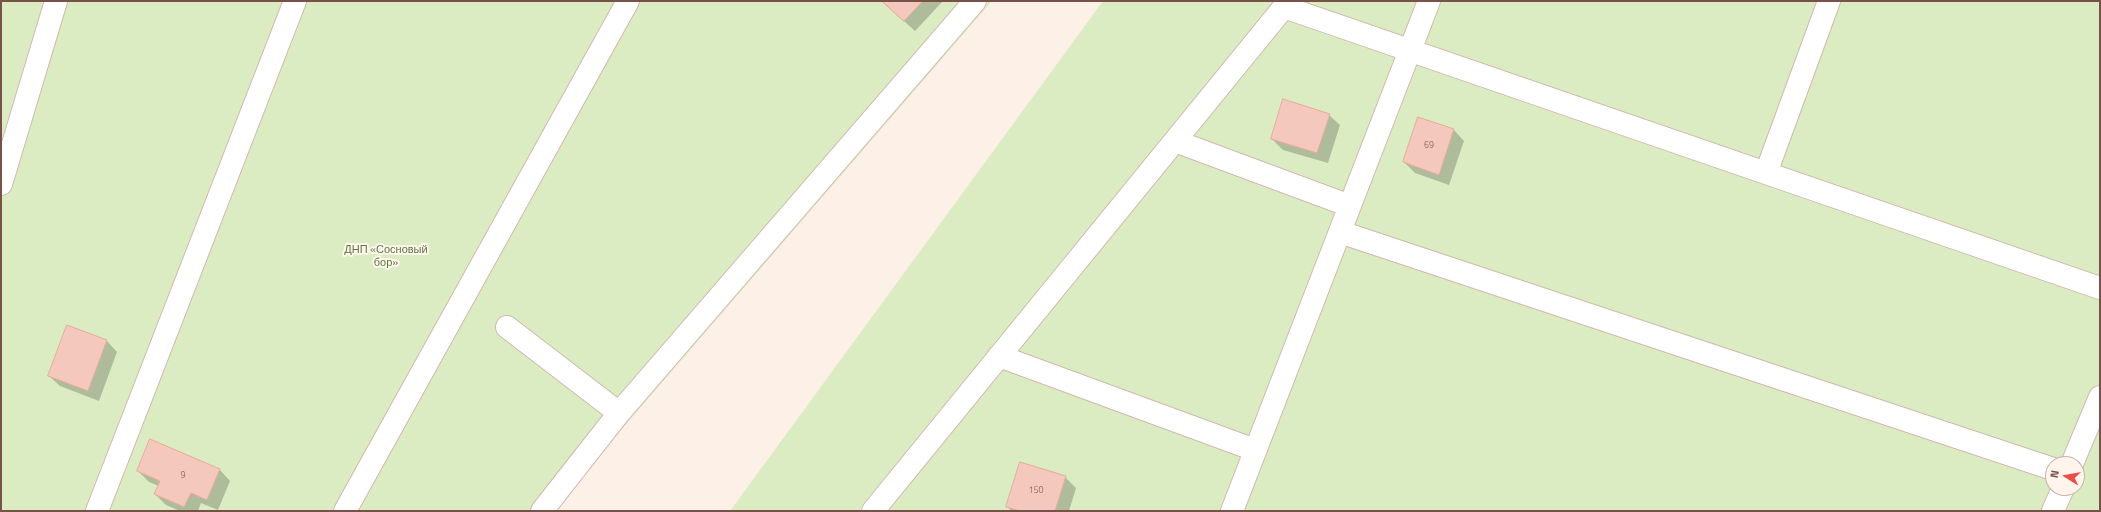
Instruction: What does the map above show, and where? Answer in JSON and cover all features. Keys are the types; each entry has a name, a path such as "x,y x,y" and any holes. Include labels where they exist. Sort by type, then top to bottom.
{"lane":[{"path":"1,184 56,1"},
{"path":"97,511 296,1"},
{"path":"345,511 628,1"},
{"path":"542,511 618,413 975,1"},
{"path":"1238,509 1255,450 1429,1"},
{"path":"1766,173 1829,1"},
{"path":"873,511 1284,7 2100,288"},
{"path":"1175,141 1350,206"},
{"path":"1340,232 2045,466"},
{"path":"506,327 618,413"},
{"path":"999,356 1255,450"},
{"path":"2075,456 2100,397"},
{"path":"2053,511 2059,496"}],"green space":[{"name":"ДНП «Сосновый бор»","path":"1,1 992,1 551,511 1,511"},
{"path":"1103,1 2100,1 2100,511 730,511"}],"building":[{"path":"882,1 923,1 904,21"},
{"path":"1283,99 1330,114 1317,153 1271,139"},
{"path":"1418,117 1454,129 1439,175 1403,162"},
{"path":"67,325 107,340 88,391 48,376"},
{"path":"150,439 220,469 207,500 191,493 184,507 154,494 160,481 137,471"},
{"path":"1020,462 1066,476 1055,511 1020,511 1006,507"}]}
